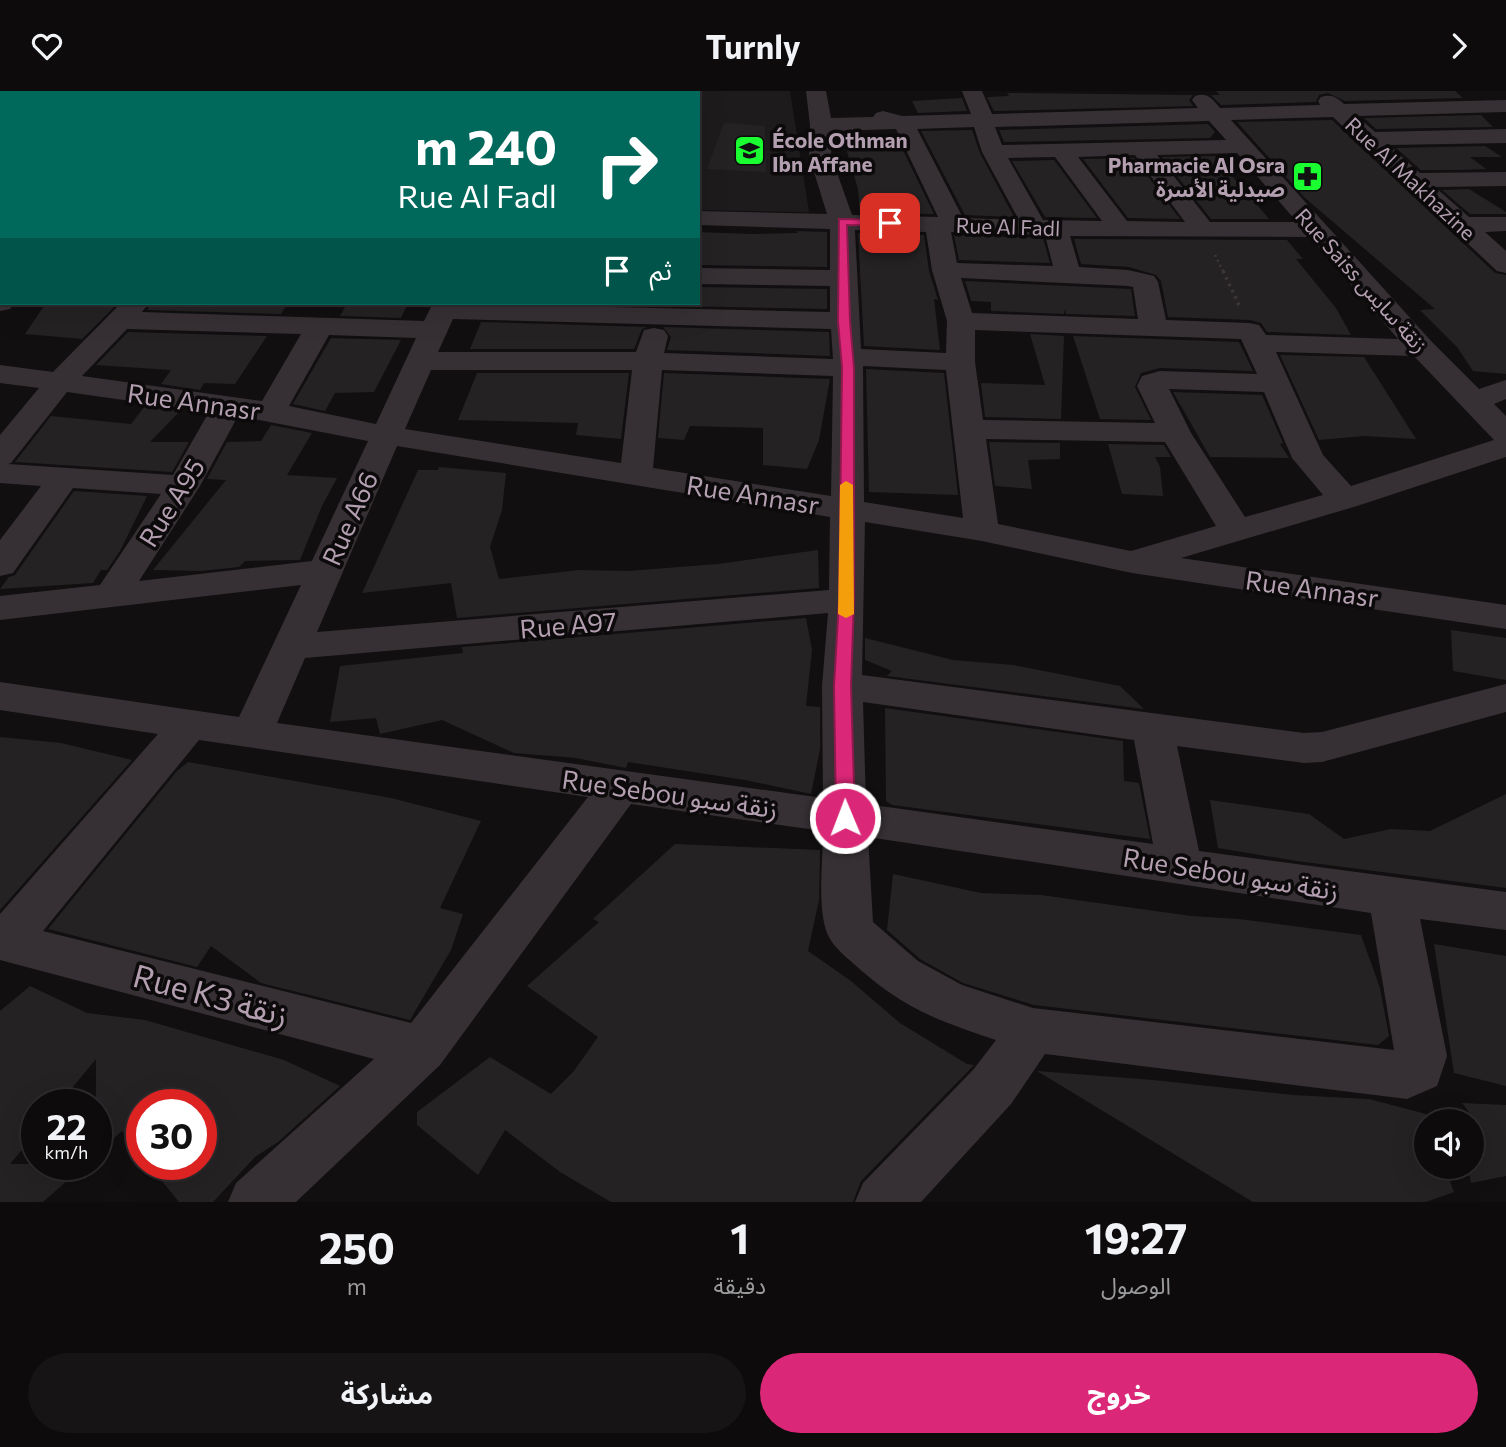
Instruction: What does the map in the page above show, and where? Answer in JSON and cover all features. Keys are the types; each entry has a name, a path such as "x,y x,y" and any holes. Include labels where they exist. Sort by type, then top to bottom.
{"street":[{"path":"972,91 984,114 993,152 1045,227 1068,274"},
{"name":"Rue Saiss زنقة سايس","path":"1193,91 1422,348 1506,435"},
{"name":"Rue Al Makhazine","path":"1315,91 1505,263"},
{"path":"1397,91 1418,107"},
{"path":"982,531 960,362 961,321 945,270 946,224 904,124 816,93 821,125 820,156 842,222 844,321 848,363 846,600 842,686 846,914 851,932 901,976 947,1002 1033,1030 1407,1076 1418,1069 1422,1056 1392,898"},
{"path":"1051,100 1062,118"},
{"path":"821,125 1502,103"},
{"path":"1369,139 1506,136"},
{"path":"993,152 1240,146"},
{"path":"1140,147 1203,229"},
{"path":"1061,150 1120,228"},
{"path":"1413,180 1506,179"},
{"name":"Rue Al Fadl","path":"700,218 1045,227 1318,230"},
{"path":"1460,225 1506,224"},
{"path":"945,270 1068,274 1128,278 1144,282 1154,328"},
{"path":"700,276 844,278"},
{"path":"0,457 60,382 129,311 315,318 659,309 844,321"},
{"path":"636,477 648,361 659,309"},
{"name":"Rue A66","path":"252,733 441,314"},
{"path":"271,412 315,318"},
{"path":"961,321 1154,328 1422,348"},
{"path":"1253,337 1308,458 1345,499"},
{"path":"420,361 960,362"},
{"name":"Rue Annasr","path":"0,374 271,412 386,435 636,477 982,531 1132,562 1506,617"},
{"path":"1237,531 1175,433 1152,386 1153,382 1276,383"},
{"path":"1473,401 1506,389"},
{"name":"Rue A95","path":"111,596 183,486 228,406"},
{"path":"968,429 1175,433"},
{"path":"1132,562 1345,499 1506,446"},
{"path":"0,473 183,486"},
{"path":"0,565 14,528 63,479"},
{"path":"0,608 325,571"},
{"name":"Rue A97","path":"290,647 846,600"},
{"path":"842,686 1304,748 1322,747 1506,698"},
{"name":"Rue Sebou زنقة سبو","path":"0,696 620,787 1180,864 1392,898 1506,911"},
{"path":"3,940 189,725"},
{"path":"1153,729 1180,864"},
{"path":"256,1202 422,1049 620,787"},
{"name":"Rue K3 زنقة","path":"3,940 422,1049"},
{"path":"883,1202 992,1087 1033,1030"}],"path":[{"path":"1203,229 1253,337"}],"shaded area":[{"name":"École Othman Ibn Affane","path":"700,91 790,91 809,212 700,210"}],"building":[{"path":"1216,91 1455,91 1463,98 1345,101 1328,93 1319,95 1316,102 1221,105 1211,95 1220,95"},
{"path":"1007,93 1193,95 1189,100 1193,106 994,111 987,97 1009,96"},
{"path":"962,98 967,111 918,113 912,101"},
{"path":"1481,115 1493,127 1376,129 1364,118"},
{"path":"1332,120 1495,273 1506,275 1506,374 1473,371 1457,347 1420,310 1435,309 1305,198 1237,122"},
{"path":"724,123 765,126 766,172 707,169"},
{"path":"1208,124 1215,132 1210,138 1004,142 999,130"},
{"path":"972,130 980,153 1014,217 965,215 921,131"},
{"path":"898,140 934,214 860,213 858,189 844,141"},
{"path":"1485,146 1502,157 1470,157 1486,169 1457,170 1421,170 1396,148"},
{"path":"1215,156 1269,219 1211,219 1162,157"},
{"path":"1134,158 1180,219 1128,218 1083,159"},
{"path":"1054,160 1097,218 1045,217 1012,161"},
{"path":"1469,189 1506,214 1470,214 1442,190"},
{"path":"796,231 827,232 827,267 700,265 700,232 798,233"},
{"path":"858,233 924,235 929,271 938,300 934,299 940,350 864,346"},
{"path":"954,235 1043,238 1050,263 959,260"},
{"path":"1074,239 1287,240 1303,259 1296,259 1336,308 1351,335 1267,332 1261,323 1250,320 1168,317 1161,281 1156,275 1129,267 1081,264"},
{"path":"965,281 1131,289 1135,316 1066,314 1065,309 1064,314 991,311 991,302 971,301"},
{"path":"700,287 827,289 827,309 634,305 700,305"},
{"path":"45,305 116,305 82,339 25,334"},
{"path":"151,305 287,305 281,314 147,310"},
{"path":"346,305 407,305 401,318 340,316"},
{"path":"481,322 647,327 642,329 634,349 470,349"},
{"path":"663,327 829,332 830,356 667,350 671,337"},
{"path":"128,332 267,336 235,384 204,383 200,390 161,384 171,370 96,365"},
{"path":"1030,334 1064,336 1061,419 985,417 981,383 1045,385"},
{"path":"1073,336 1239,342 1253,371 1160,368 1141,373 1135,387 1151,420 1100,419"},
{"path":"331,338 401,340 374,392 335,393 325,411 293,404"},
{"path":"1280,355 1364,357 1416,439 1364,436 1319,440"},
{"path":"866,369 944,373 958,495 869,492"},
{"path":"477,373 629,373 621,439 576,435 578,423 458,420"},
{"path":"664,373 830,379 819,440 807,469 763,465 763,428 690,426 684,440 658,438"},
{"path":"1173,392 1262,395 1283,443 1280,444 1289,458 1210,457"},
{"path":"145,406 180,411 150,442 189,442 172,472 15,462 51,416 131,424"},
{"path":"271,425 312,433 287,475 337,478 322,506 300,560 245,561 239,567 201,571 153,570 226,480 207,479 227,442 261,441"},
{"path":"989,442 1060,443 1060,459 1028,460 1032,489 995,486"},
{"path":"1108,444 1164,445 1171,457 1155,457 1160,467 1163,496 1122,494"},
{"path":"439,467 506,473 502,510 490,547 499,579 579,570 628,571 718,564 818,550 819,588 457,618 451,583 362,593 418,470 438,470"},
{"path":"74,491 147,496 120,551 107,570 101,570 93,583 0,589 9,577 15,575"},
{"path":"806,618 812,650 806,706 820,707 820,749 811,794 745,780 628,762 626,768 576,758 514,753 442,720 380,734 376,718 330,722 340,666 463,653 462,647"},
{"path":"1451,630 1506,638 1506,680 1453,671"},
{"path":"865,638 953,660 1013,665 1120,686 1144,709 887,676 892,671 865,660"},
{"path":"885,708 1123,741 1124,781 1139,783 1150,839 892,805 886,801"},
{"path":"0,737 61,743 132,760 0,910"},
{"path":"188,762 391,798 481,821 440,908 463,914 451,950 410,1020 261,983 211,946 197,967 48,929 177,771"},
{"path":"1506,794 1506,888 1218,848 1210,800 1309,814 1344,839 1391,829 1430,831"},
{"path":"675,844 820,850 819,900 808,951 851,981 900,1023 967,1064 974,1065 861,1181 853,1202 611,1202 560,1172 505,1130 478,1175 417,1125 417,1112 490,1057 551,1094 573,1072 598,1037 527,986 599,922 593,919"},
{"path":"893,874 981,893 1041,895 1191,916 1239,919 1361,935 1380,988 1389,1036 1378,1045 1034,1005 963,983 920,959 887,930"},
{"path":"1434,944 1506,956 1506,1086 1454,1073"},
{"path":"30,986 87,1013 145,1020 284,1060 340,1086 278,1142 255,1157 213,1202 179,1202 161,1180 217,1180 217,1089 126,1089 126,1136 122,1131 112,1140 112,1089 96,1089 96,1059 71,1089 21,1089 21,1151 10,1164 21,1164 21,1180 68,1180 43,1202 0,1202 0,1011"},
{"path":"1037,1071 1293,1095 1369,1099 1414,1111 1414,1179 1449,1179 1454,1192 1426,1202 1253,1202"},
{"path":"1462,1103 1506,1105 1506,1176 1471,1183 1470,1179 1484,1179 1484,1109 1467,1109"}],"slow traffic":[{"path":"846,485 846,614"}],"place":[{"name":"École Othman Ibn Affane","path":"749,151"},
{"name":"Pharmacie Al Osra صيدلية الأسرة","path":"1308,176"}],"route":[{"path":"845,818 842,686 846,600 848,368 842,222 890,223"}]}
